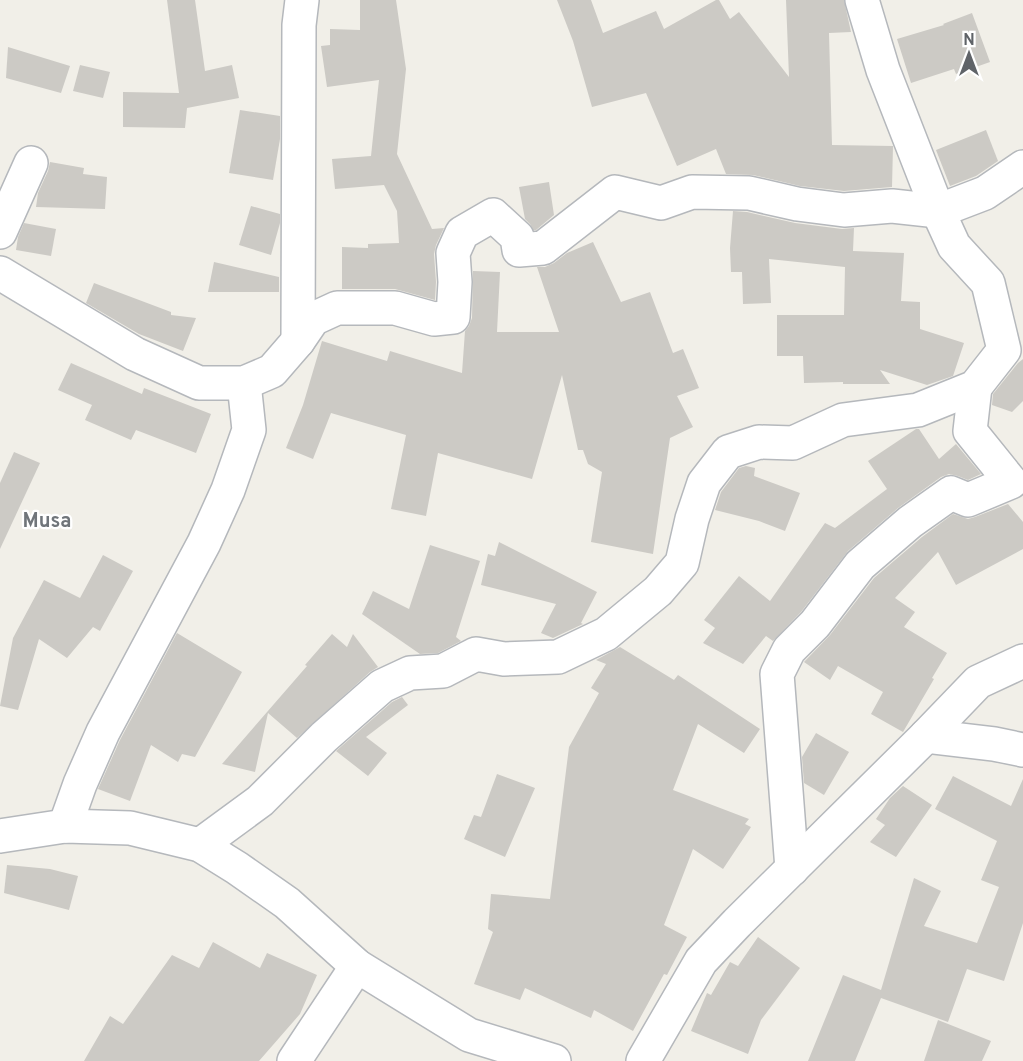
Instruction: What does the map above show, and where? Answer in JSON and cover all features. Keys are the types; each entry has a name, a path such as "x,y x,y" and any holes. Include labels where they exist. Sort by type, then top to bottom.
{"street":[{"path":"298,341 299,25 302,0"},
{"path":"200,845 260,801 324,737 382,686 410,673 443,671 476,654 504,659 558,657 606,634 658,591 682,563 692,519 704,483 728,452 759,442 793,443 843,420 918,410 975,387 1014,344 988,283 954,246 938,211 883,70 862,0"},
{"path":"0,232 31,163"},
{"path":"0,273 135,354 199,383 243,383 272,371 298,341 313,319 337,308 395,308 434,320 453,317 455,282 453,254 462,233 493,215 517,237 519,250 543,248 615,192 661,203 692,192 749,193 797,204 844,210 892,206 938,211 985,194 1023,167"},
{"path":"65,826 80,784 103,732 204,543 228,490 249,430 243,383"},
{"path":"792,869 777,674 789,650 815,624 860,565 910,522 951,493 968,500 1011,482 970,432 975,387"},
{"path":"643,1061 701,961 736,923 978,682 1023,661"},
{"path":"926,736 1023,750"},
{"path":"0,836 65,826 130,828 200,845 287,903 357,966 469,1035 554,1061"},
{"path":"294,1061 357,966"}],"building":[{"path":"167,0 195,0 205,71 232,65 239,98 187,108 185,128 123,127 123,92 179,93"},
{"path":"360,0 396,0 406,69 397,154 432,229 444,228 434,254 435,300 395,289 342,289 342,247 368,248 368,244 399,243 397,211 384,185 335,189 332,159 371,156 379,80 327,87 321,46 330,45 330,29 360,30"},
{"path":"557,0 591,0 603,33 656,11 664,29 719,0 730,19 739,12 789,77 786,0 844,0 851,32 829,33 832,145 893,146 892,187 844,191 800,186 753,175 726,174 716,149 677,166 646,93 592,107 573,41"},
{"path":"972,13 990,62 956,74 954,69 911,83 897,39 944,25"},
{"path":"8,47 70,66 61,93 6,78"},
{"path":"80,65 110,72 103,98 73,91"},
{"path":"240,110 280,116 280,139 273,180 229,173"},
{"path":"986,130 998,161 976,176 950,186 936,150"},
{"path":"50,162 84,168 83,174 107,177 105,209 36,207 38,193"},
{"path":"549,182 554,215 533,230 525,219 519,187"},
{"path":"251,206 280,214 280,223 271,255 239,245"},
{"path":"733,211 795,223 842,229 854,228 853,251 904,253 901,301 920,302 920,329 964,343 953,376 927,385 880,370 890,384 804,383 803,356 777,356 777,315 844,315 845,267 769,259 771,303 743,304 742,272 731,272"},
{"path":"24,223 56,229 51,256 16,250"},
{"path":"593,242 621,302 650,292 673,353 683,349 699,388 677,396 693,427 670,438 653,554 591,542 602,472 588,464 583,450 578,450 562,375 532,479 438,453 426,516 391,509 406,435 331,413 313,459 286,448 303,405 322,341 387,361 390,351 462,373 465,331 472,318 473,271 500,272 497,332 559,332 537,267 545,267 554,263 567,253"},
{"path":"214,262 279,277 279,292 208,292"},
{"path":"94,283 171,312 171,315 196,318 183,351 139,334 86,303"},
{"path":"1023,359 1023,401 1012,412 992,405 993,394"},
{"path":"71,363 142,394 144,388 211,414 196,453 136,430 131,440 85,420 92,405 58,390"},
{"path":"919,429 939,459 956,444 981,474 968,480 949,474 941,477 898,508 848,551 801,612 773,641 766,636 743,664 703,643 715,628 704,620 739,576 770,601 825,523 835,528 887,489 868,461"},
{"path":"14,452 40,463 0,549 0,483"},
{"path":"746,466 755,468 754,476 800,493 785,531 759,521 715,510 721,492 739,468"},
{"path":"1008,504 1023,522 1023,549 956,585 938,552 895,598 915,612 904,627 947,653 903,732 871,714 883,692 838,666 830,680 804,662 830,635 874,578 922,537 953,514 968,519"},
{"path":"499,542 597,592 581,623 583,624 553,638 541,633 556,604 481,585 488,554 495,556"},
{"path":"430,545 480,561 456,637 461,641 438,653 420,654 362,614 373,591 409,609"},
{"path":"103,555 133,571 100,631 93,627 67,658 39,639 18,710 0,706 13,638 44,580 80,598"},
{"path":"177,633 242,672 195,757 182,754 178,762 151,745 130,801 98,789 120,740"},
{"path":"332,634 347,647 353,634 378,667 297,738 268,713 255,772 222,764 307,666 305,665"},
{"path":"620,647 674,680 678,675 760,729 744,753 698,724 673,790 749,819 745,824 751,827 723,869 693,849 664,925 687,937 633,1031 594,1010 591,1018 525,988 520,1000 474,984 493,932 488,929 491,894 550,899 569,747 599,693 591,688 606,664 596,660"},
{"path":"402,697 408,705 366,737 387,753 368,776 336,751 392,702"},
{"path":"816,733 849,752 824,795 804,783 802,757"},
{"path":"497,774 535,788 505,857 464,839 474,815 481,817"},
{"path":"953,776 1011,806 1023,779 1023,923 1004,981 967,969 948,1022 881,998 855,1061 808,1061 843,975 881,990 914,878 941,891 924,926 977,943 999,887 981,880 997,841 935,809"},
{"path":"903,786 932,805 896,857 870,842 885,825 876,819 890,798"},
{"path":"7,865 50,869 78,876 69,910 4,893"},
{"path":"758,937 800,968 761,1020 748,1054 691,1031 707,993 711,995 730,962 738,966"},
{"path":"213,942 260,968 267,953 317,975 300,1014 259,1061 84,1061 110,1016 123,1024 172,955 199,968"},
{"path":"938,1020 991,1041 982,1061 924,1061"}],"district":[{"name":"Musa","path":"47,520"}]}
